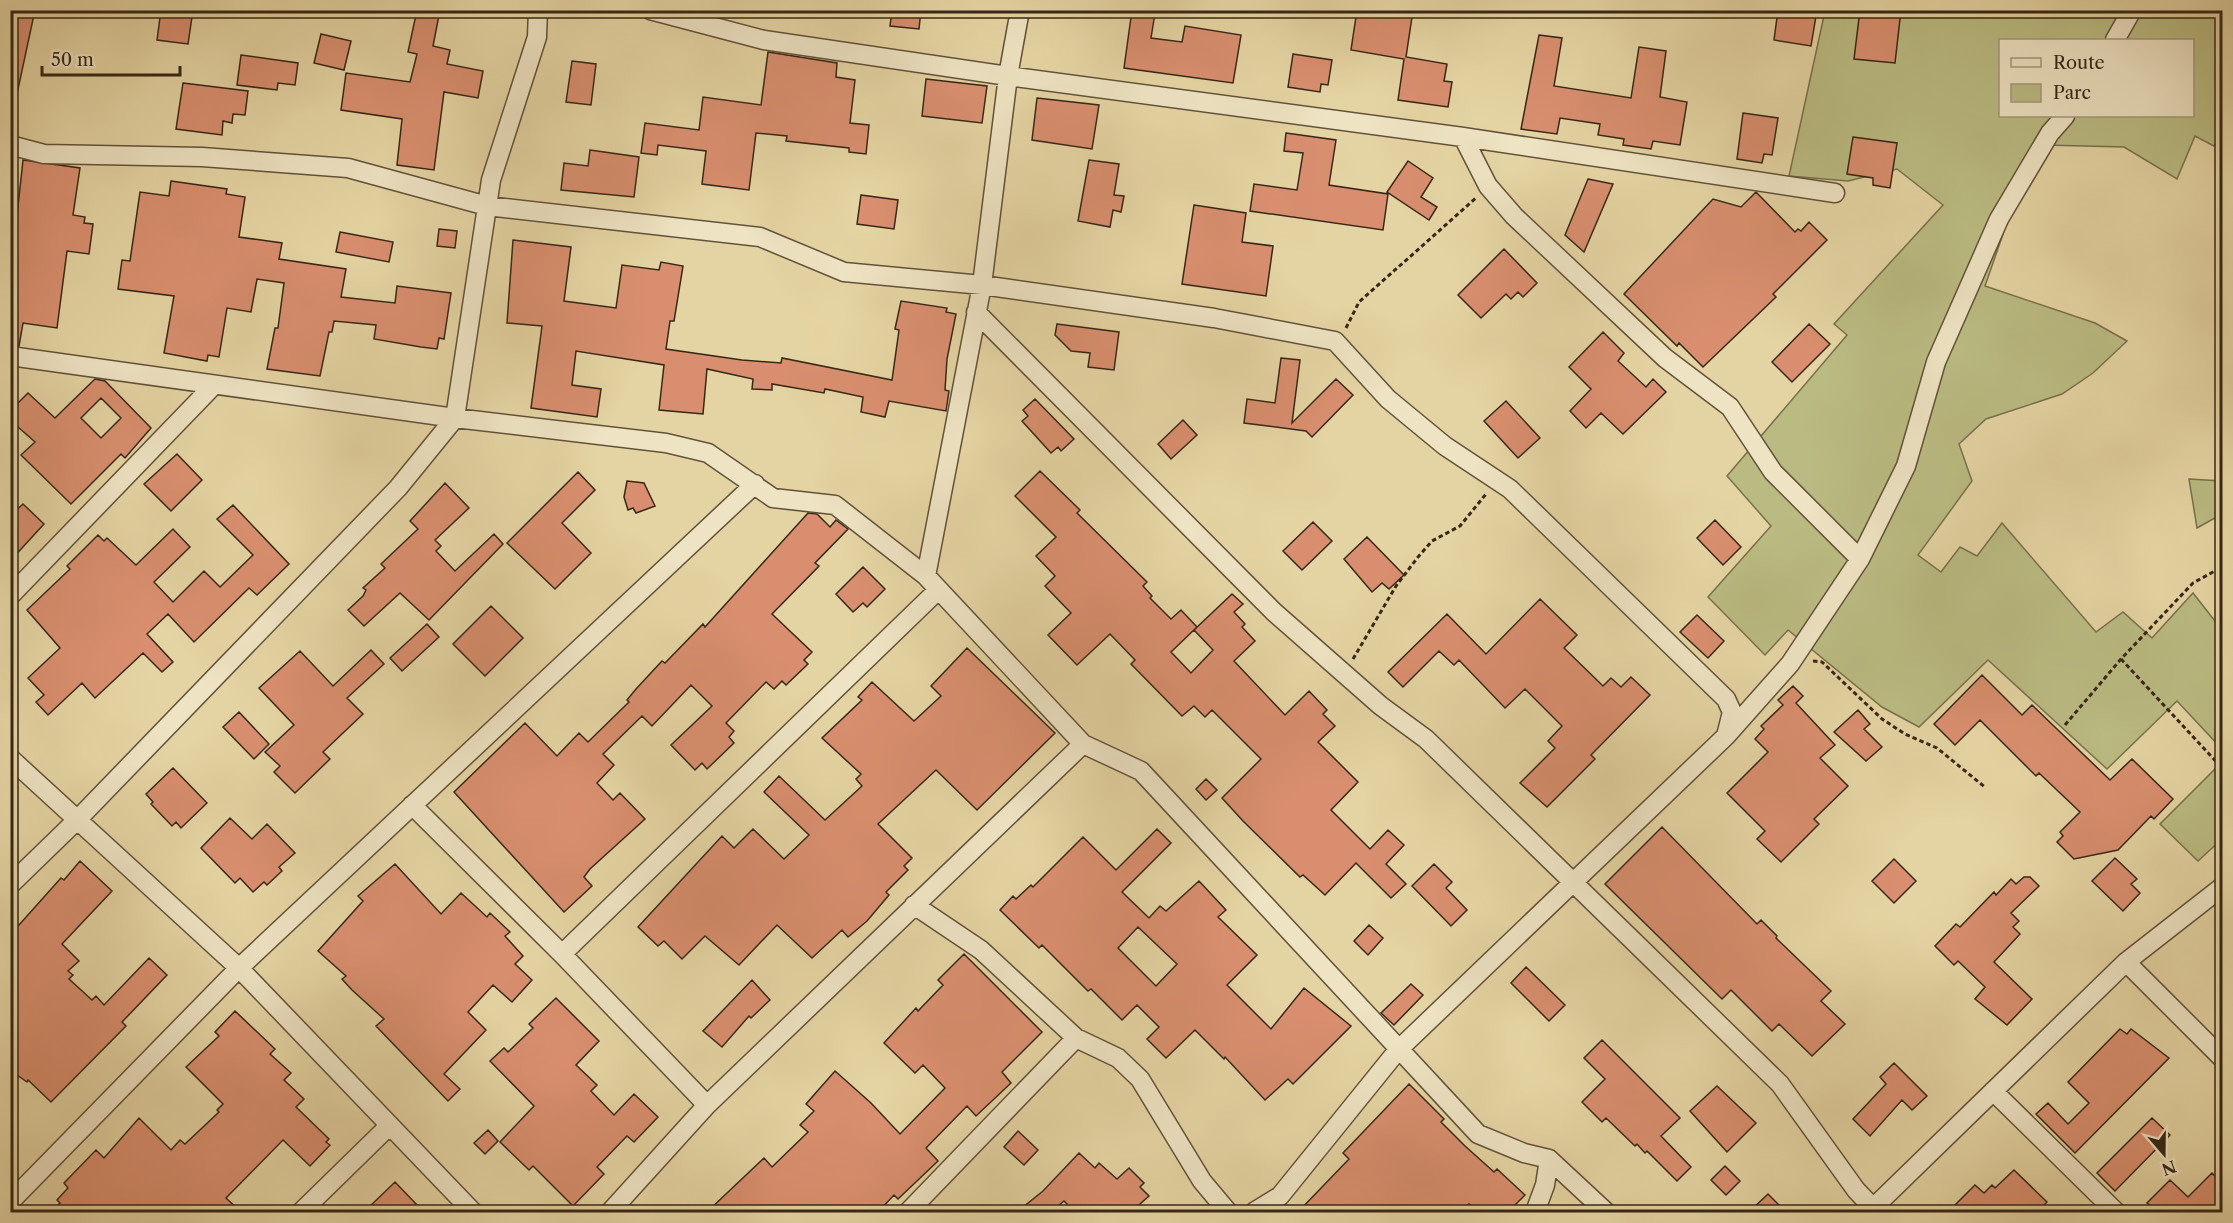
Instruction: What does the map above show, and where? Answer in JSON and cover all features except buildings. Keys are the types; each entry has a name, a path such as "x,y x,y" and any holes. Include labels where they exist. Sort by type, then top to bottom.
{"street":[{"path":"10,885 78,819 398,488 455,418 491,180 537,37 538,10"},
{"path":"650,10 764,40 1008,76 1463,137 1835,193"},
{"path":"926,576 982,285 1008,76 1020,10"},
{"path":"2116,39 2132,10"},
{"path":"1254,1212 1280,1196 1398,1050 1726,736 1790,664 1860,559 1906,466 1936,362 1999,219 2050,133 2064,117"},
{"path":"1463,137 1488,186 1514,216 1665,358 1730,407 1773,472 1860,559"},
{"path":"10,144 44,154 202,157 348,168 487,206 760,237 843,272 982,285 1214,318 1335,341 1388,399 1444,446 1509,489 1726,699 1732,712 1726,736"},
{"path":"976,312 1274,612 1344,674 1426,739 1780,1084 1873,1211 2126,962 2223,887"},
{"path":"10,356 213,386 666,443 708,453 773,498 835,506 926,576 1083,744 1141,771 1478,1134 1524,1153 1549,1159 1606,1212"},
{"path":"10,596 213,386"},
{"path":"10,1202 239,968 755,484"},
{"path":"561,954 938,591"},
{"path":"610,1212 707,1105 1083,744"},
{"path":"10,758 239,968 473,1212"},
{"path":"412,805 707,1105"},
{"path":"914,905 981,951 1076,1038 1118,1058 1140,1079 1202,1181 1228,1212"},
{"path":"2126,962 2223,1058"},
{"path":"908,1212 1076,1038"},
{"path":"1993,1091 2116,1212"},
{"path":"301,1212 389,1126"},
{"path":"1535,1212 1545,1185 1549,1159"}],"path":[{"path":"1335,341 1351,321 1359,302 1488,186"},
{"path":"1344,674 1396,586 1418,557 1432,541 1460,526 1497,481"},
{"path":"2065,725 2121,660 2193,583 2223,567"},
{"path":"1790,664 1809,660 1822,662 1882,719 1905,734 1937,748 1986,788"},
{"path":"2121,660 2223,768"}],"green space":[{"path":"1825,11 2222,11 2222,137 2214,146 2195,136 2177,179 2124,147 2044,145 2011,211 1985,286 2095,323 2127,341 2093,373 2062,394 1986,419 1959,444 1972,481 1918,555 1941,572 1960,547 1977,556 2002,523 2096,632 2123,612 2152,638 2193,593 2222,630 2222,749 2177,701 2107,769 1988,660 1919,727 1882,707 1788,630 1765,655 1708,597 1771,526 1727,476 1847,335 1834,324 1943,205 1897,169 1848,181 1789,176"},
{"path":"2189,479 2222,481 2222,514 2197,528"},
{"path":"2222,762 2222,839 2198,861 2160,824"}]}
